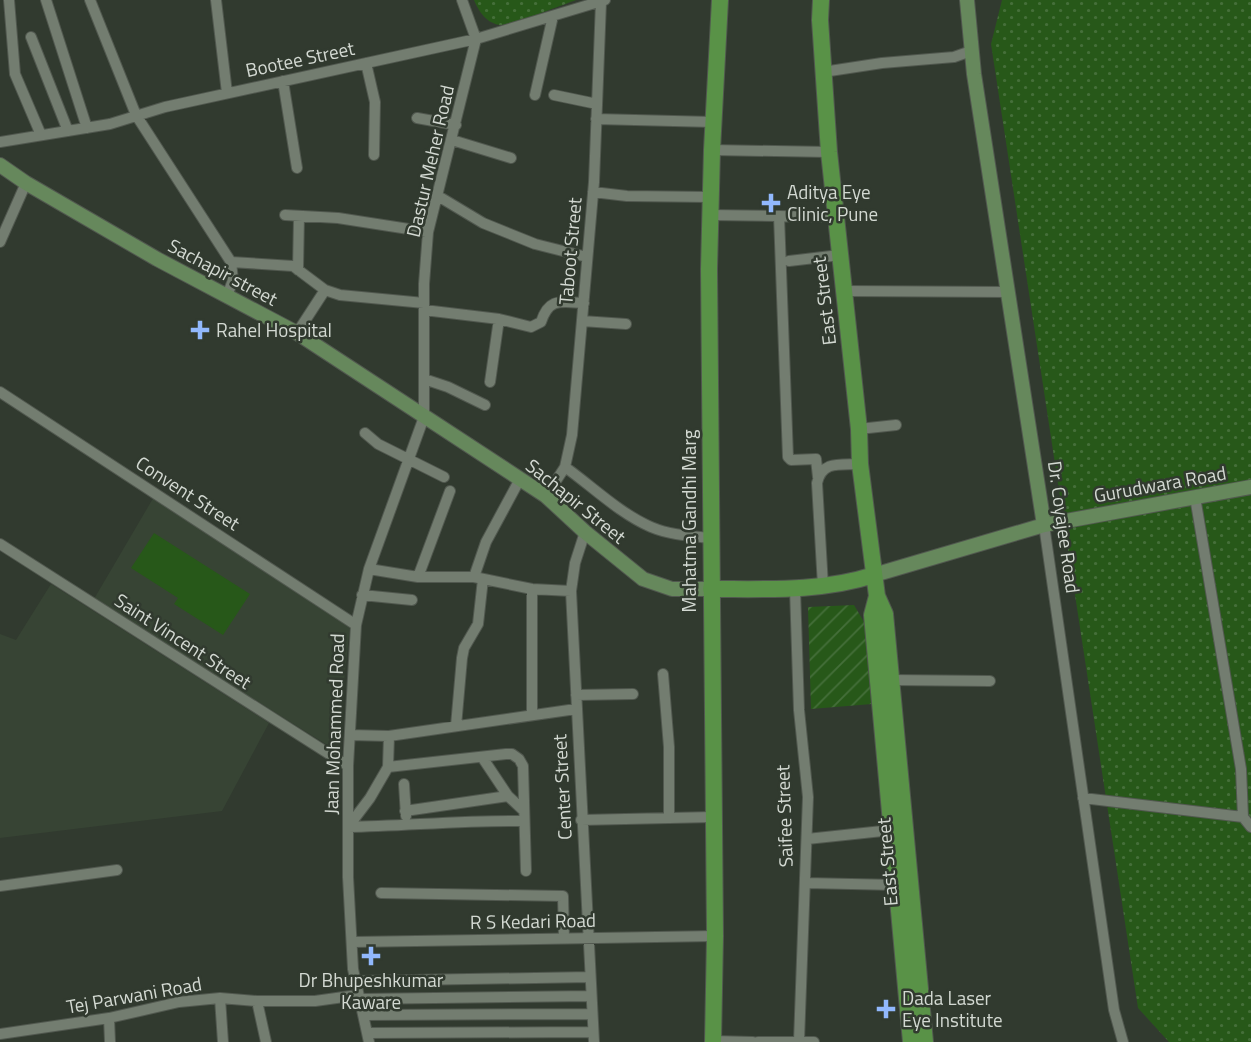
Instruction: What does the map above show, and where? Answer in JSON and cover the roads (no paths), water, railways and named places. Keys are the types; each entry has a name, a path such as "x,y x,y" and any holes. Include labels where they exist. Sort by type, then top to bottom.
{"main road":[{"name":"Mahatma Gandhi Marg","path":"713,1041 715,936 709,215 720,0"},
{"name":"East Street","path":"821,0 823,72 835,217 859,429 860,464 877,596 885,614 925,1042"},
{"path":"711,589 794,589 846,584 874,575"},
{"name":"East Street","path":"877,596 872,615 911,1042"}],"street":[{"path":"9,0 15,74 41,135"},
{"path":"46,0 87,128"},
{"path":"90,0 136,116 231,262 233,281 227,296"},
{"path":"216,0 227,93"},
{"path":"462,0 477,39"},
{"name":"Dr. Coyajee Road","path":"967,0 971,51 1044,525 1114,1010 1123,1042"},
{"path":"969,17 975,0"},
{"name":"Bootee Street","path":"0,142 110,124 227,93 477,39 603,1"},
{"name":"Taboot Street","path":"546,496 565,467 572,435 593,192 603,1"},
{"path":"535,95 553,16"},
{"path":"31,37 68,131"},
{"name":"Dastur Meher Road","path":"424,417 424,307 428,232 477,39"},
{"path":"823,72 882,63 954,57 971,51"},
{"path":"366,63 375,102 374,155"},
{"path":"283,81 296,168"},
{"path":"554,96 597,104"},
{"path":"417,118 456,125"},
{"path":"596,119 713,122"},
{"path":"453,140 511,158"},
{"path":"712,149 829,152"},
{"name":"Sachapir street","path":"0,165 26,183 158,259 297,333 424,417"},
{"path":"0,242 26,183"},
{"path":"593,192 710,197"},
{"path":"438,196 483,223 535,244 587,257"},
{"path":"285,215 338,218 428,232"},
{"path":"709,215 835,217"},
{"path":"298,270 299,216"},
{"path":"779,216 787,454 791,460 816,459 823,586"},
{"path":"789,261 840,255"},
{"path":"231,262 293,266 325,290 340,295 499,319 531,327 538,326 545,309 551,304 584,303"},
{"path":"297,333 325,290"},
{"path":"845,291 1009,292"},
{"path":"490,382 499,319"},
{"path":"582,321 626,324"},
{"path":"424,379 485,405"},
{"name":"Convent Street","path":"0,392 356,625"},
{"name":"Jaan Mohammed Road","path":"368,1037 355,981 348,827 348,766 356,625 369,569 424,417"},
{"name":"Sachapir Street","path":"424,417 546,496 643,579 672,589 711,589"},
{"path":"859,429 896,425"},
{"path":"365,433 378,444 444,477"},
{"path":"818,477 821,470 827,466 860,464"},
{"path":"565,467 618,508 650,526 678,535 710,538"},
{"name":"Sachapir Street","path":"456,726 461,658 478,624 479,578 486,542 520,479"},
{"name":"Gurudwara Road","path":"874,575 1044,525 1251,487"},
{"path":"418,577 450,491"},
{"path":"1195,497 1241,769 1242,817 1251,827"},
{"name":"Center Street","path":"585,532 575,563 571,591 594,1037"},
{"name":"Saint Vincent Street","path":"0,544 348,766"},
{"path":"369,569 418,577 479,578 532,589 571,591"},
{"path":"532,589 532,714"},
{"name":"Saifee Street","path":"794,589 799,710 808,797 799,1041"},
{"path":"362,595 412,600"},
{"path":"663,674 669,747 669,817"},
{"path":"891,680 990,681"},
{"path":"576,695 633,694"},
{"path":"350,735 390,736 576,709"},
{"path":"348,827 370,798 388,767 390,736"},
{"path":"388,767 506,754 512,754 519,759 523,773 526,871"},
{"path":"482,757 523,815"},
{"path":"404,784 407,826"},
{"path":"405,811 508,796"},
{"path":"1083,798 1242,817"},
{"path":"348,827 407,826 523,815"},
{"path":"581,820 713,817"},
{"path":"807,839 892,830"},
{"path":"0,886 117,870"},
{"path":"806,883 897,885"},
{"path":"381,893 563,896 564,937"},
{"name":"R S Kedari Road","path":"353,943 715,936"},
{"path":"355,981 590,977"},
{"name":"Tej Parwani Road","path":"0,1034 109,1018 179,1002 220,998 315,1001 358,997 591,996"},
{"path":"220,998 223,1042"},
{"path":"257,1001 266,1042"},
{"path":"363,1015 592,1014"},
{"path":"109,1018 110,1042"},
{"path":"368,1037 594,1037"},
{"path":"713,1041 814,1042"}],"place":[{"name":"Aditya Eye Clinic, Pune","path":"771,203"},
{"name":"Rahel Hospital","path":"200,330"},
{"name":"Dr Bhupeshkumar Kaware","path":"371,956"},
{"name":"Dada Laser Eye Institute","path":"886,1009"}]}
